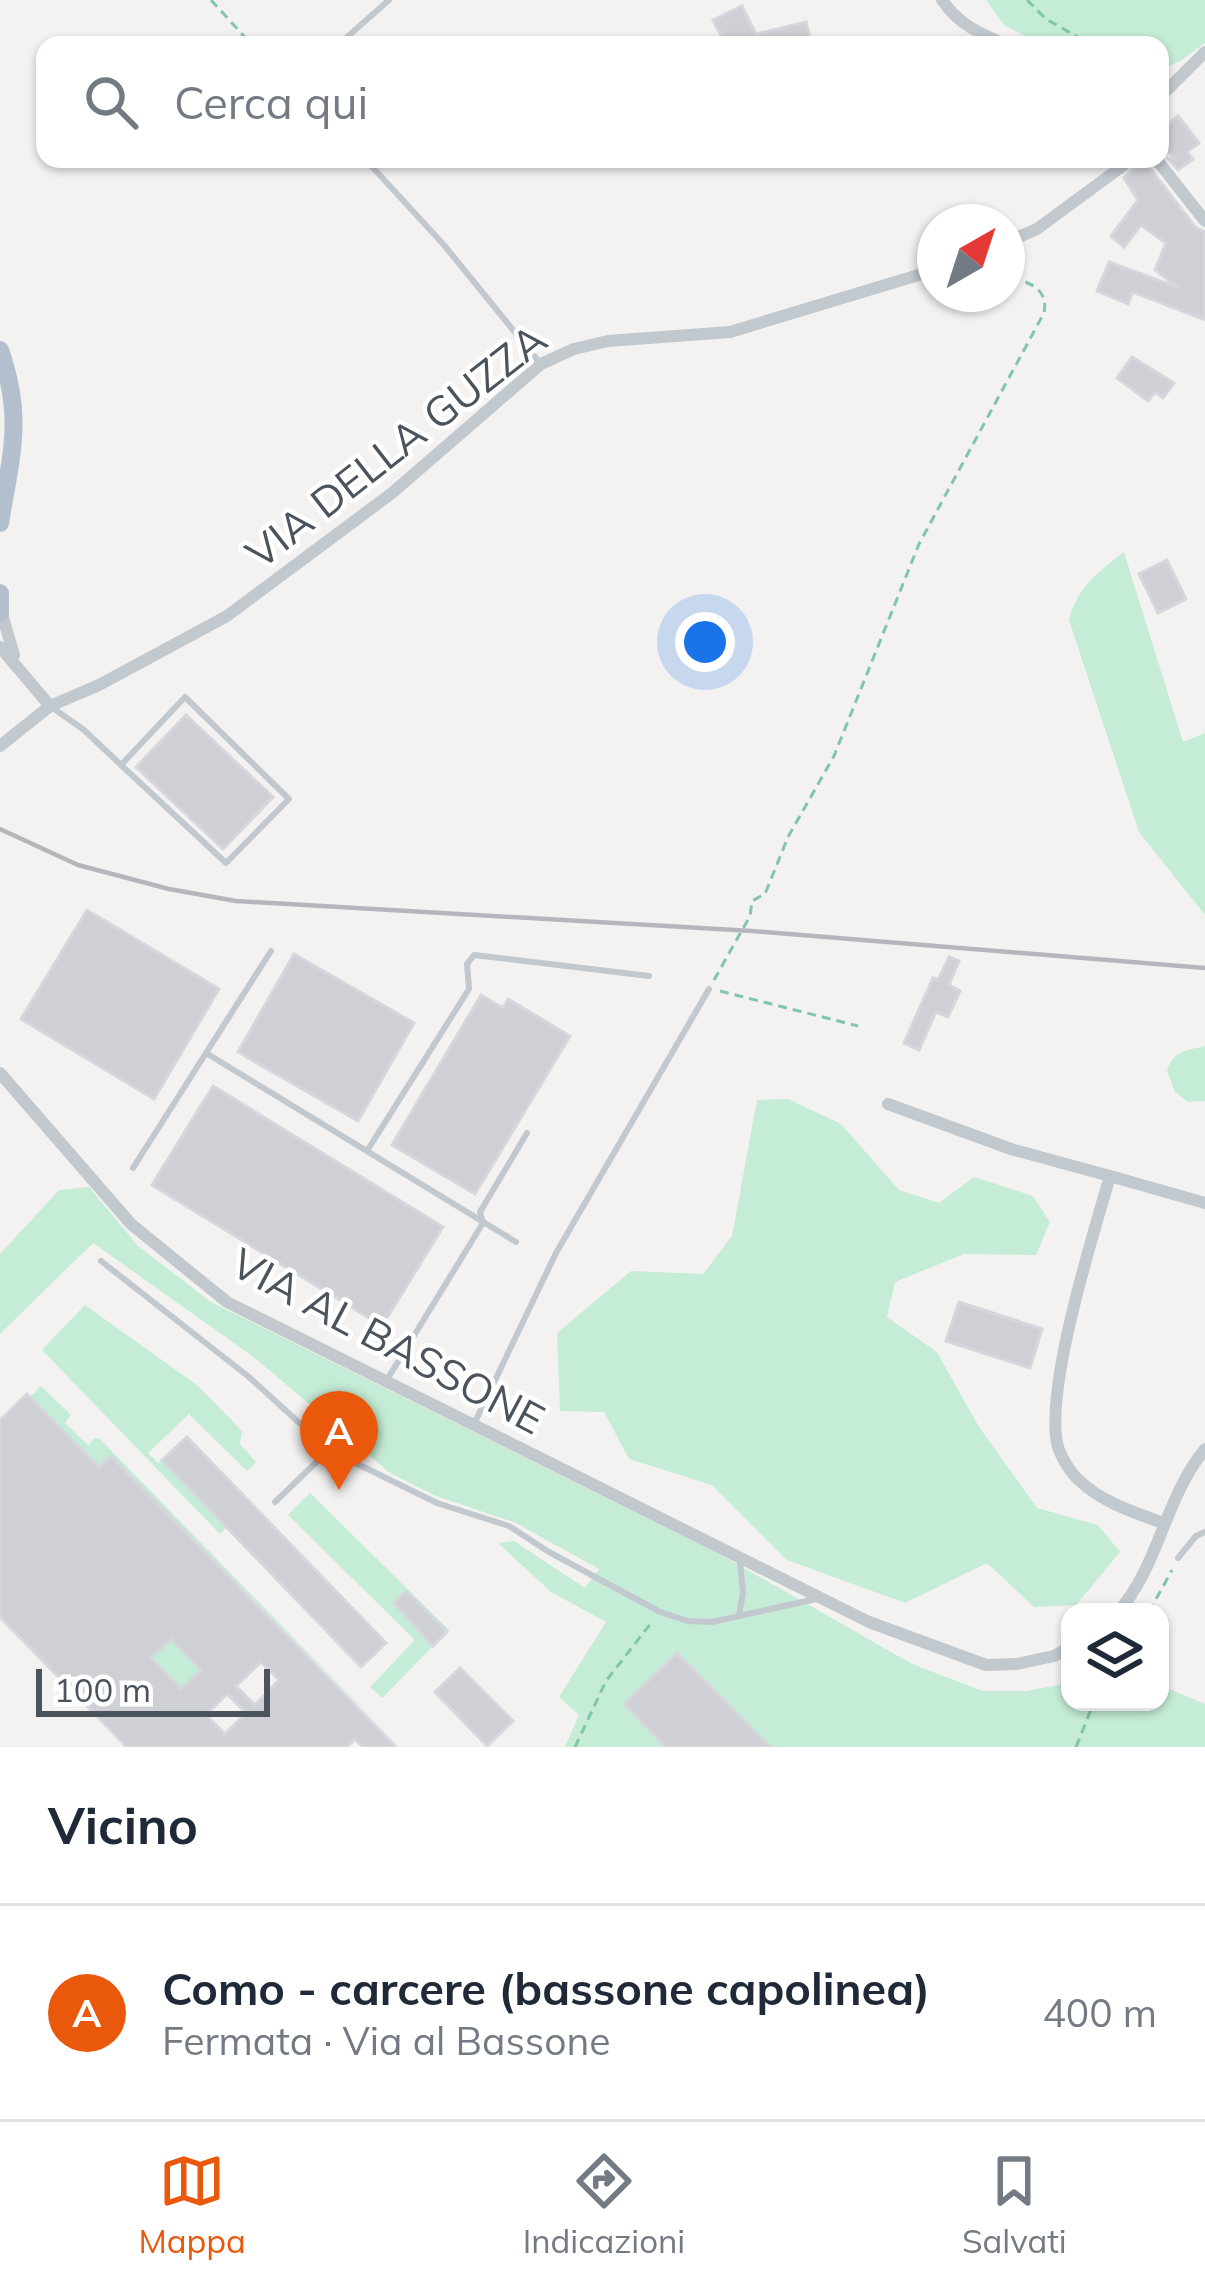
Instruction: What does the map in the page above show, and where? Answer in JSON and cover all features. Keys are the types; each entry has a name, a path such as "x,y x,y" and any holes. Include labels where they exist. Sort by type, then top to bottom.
{"main road":[{"path":"0,350 15,412 14,462 0,520"},
{"path":"0,593 0,612"}],"street":[{"path":"942,0 954,18 985,36"},
{"path":"1169,88 1205,52"},
{"path":"1025,234 1120,168"},
{"path":"1163,168 1205,221"},
{"name":"VIA DELLA GUZZA","path":"0,746 50,706 227,616 392,494 542,364 608,340 730,332 917,275"},
{"path":"0,612 5,637 20,667"},
{"path":"0,647 50,706"},
{"name":"VIA AL BASSONE","path":"0,1073 130,1224 226,1302 868,1622 986,1665 1036,1660 1061,1650"},
{"path":"888,1104 1011,1149 1205,1203"},
{"path":"1109,1176 1077,1295 1057,1399 1058,1448 1077,1480 1110,1503 1162,1523"},
{"path":"1123,1603 1148,1562 1193,1463 1205,1449"}],"lane":[{"path":"348,36 389,0"},
{"path":"372,168 444,245 542,364"},
{"path":"50,706 84,730 121,765 226,863 289,799 185,698 121,765"},
{"path":"133,1168 271,951"},
{"path":"367,1151 469,989 467,964 474,955 649,976"},
{"path":"473,1425 556,1253 709,989"},
{"path":"206,1053 515,1242"},
{"path":"386,1382 483,1223 480,1212 527,1133"},
{"name":"VIA AL BASSONE","path":"101,1261 250,1376 329,1450 437,1503 509,1526 660,1612 712,1622 820,1598"},
{"path":"275,1502 329,1450"},
{"path":"1178,1558 1205,1532"},
{"path":"739,1558 743,1592 739,1616"}],"path":[{"path":"211,0 244,36"},
{"path":"1027,0 1046,19 1076,36"},
{"path":"858,1026 709,989 750,916 752,901 766,894 788,837 834,756 919,544 1044,313 1046,304 1037,288 1025,283"},
{"path":"1154,1603 1178,1558"},
{"path":"574,1747 606,1681 660,1612"},
{"path":"1076,1747 1090,1711"}],"green space":[{"path":"986,0 1205,0 1205,43 1169,66 1169,36 1025,36 1004,25"},
{"path":"1124,552 1183,742 1205,733 1205,915 1139,832 1069,620 1083,590"},
{"path":"1205,1046 1205,1101 1188,1102 1175,1092 1167,1071 1177,1055"},
{"path":"788,1099 841,1124 899,1190 939,1203 974,1177 1033,1196 1050,1222 1036,1255 964,1254 895,1282 887,1317 937,1352 979,1427 1037,1508 1098,1525 1120,1552 1078,1603 1034,1607 987,1563 905,1603 787,1560 712,1485 629,1459 604,1412 560,1411 557,1333 631,1271 703,1274 732,1236 757,1100"},
{"path":"89,1187 138,1246 211,1302 723,1556 912,1664 983,1691 1026,1691 1061,1684 1061,1711 1169,1711 1169,1689 1205,1704 1205,1747 565,1747 579,1715 559,1697 606,1622 551,1592 498,1543 514,1541 585,1588 599,1569 516,1523 436,1496 390,1473 255,1358 93,1243 0,1334 0,1254 59,1190"},
{"path":"85,1305 197,1385 242,1431 240,1444 256,1462 247,1471 189,1414 148,1453 158,1463 162,1460 227,1527 220,1534 42,1350"},
{"path":"41,1386 71,1415 65,1423 88,1445 100,1439 400,1747 112,1456 0,1565 86,1454 30,1397"},
{"path":"310,1493 449,1630 382,1698 370,1687 415,1640 288,1515"},
{"path":"171,1639 201,1670 181,1689 151,1658"}],"building":[{"path":"742,6 756,34 806,22 810,36 721,36 713,20"},
{"path":"1178,116 1199,143 1187,152 1193,159 1178,170 1169,159 1175,159 1169,151 1169,124"},
{"path":"1134,168 1150,168 1195,227 1205,232 1205,320 1133,292 1128,304 1097,291 1109,262 1179,288 1155,270 1166,243 1141,225 1124,247 1111,236 1138,200 1124,178"},
{"path":"1132,357 1174,383 1163,398 1155,392 1148,401 1117,378"},
{"path":"1167,560 1186,599 1158,613 1139,574"},
{"path":"186,715 273,797 223,849 136,767"},
{"path":"87,910 219,989 154,1099 21,1019"},
{"path":"294,954 414,1023 358,1121 238,1052"},
{"path":"949,957 959,961 949,985 960,991 948,1017 936,1012 919,1050 904,1043 933,978 938,980"},
{"path":"481,995 503,1008 508,999 570,1036 475,1194 392,1145"},
{"path":"213,1086 443,1227 382,1326 152,1185"},
{"path":"959,1302 1042,1329 1030,1368 946,1341"},
{"path":"27,1394 99,1467 111,1456 396,1747 363,1747 355,1739 347,1747 127,1747 0,1617 0,1420","holes":["171,1639 201,1670 181,1689 151,1658","261,1662 279,1680 255,1705 236,1686","227,1694 246,1713 225,1734 206,1715"]},
{"path":"187,1437 386,1643 361,1667 162,1460"},
{"path":"406,1591 447,1632 433,1646 394,1603"},
{"path":"677,1653 770,1747 666,1747 624,1704"},
{"path":"460,1668 513,1721 487,1746 435,1692"}],"railway":[{"path":"0,829 78,865 236,901 752,931 1205,968"}],"place":[{"name":"Como - carcere (bassone capolinea)","path":"339,1490"}]}
